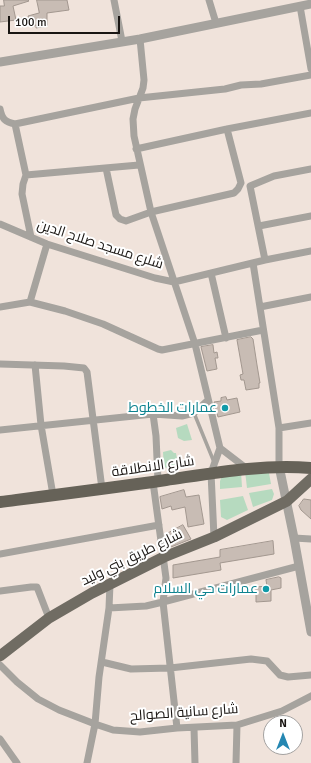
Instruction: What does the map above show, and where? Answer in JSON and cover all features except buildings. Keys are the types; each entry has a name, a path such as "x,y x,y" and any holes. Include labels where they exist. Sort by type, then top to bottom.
{"highway":[{"name":"شارع الانطلاقة","path":"0,502 155,481 213,469 279,466 311,468"}],"main road":[{"name":"شارع طريق بني وليد","path":"0,656 49,618 110,584 164,557 214,536 287,502 311,479"}],"street":[{"path":"114,0 122,41"},
{"path":"209,0 216,23"},
{"path":"0,62 140,38 311,4"},
{"path":"300,6 311,69"},
{"path":"140,38 144,80 134,109 133,119 136,149 151,212 195,344 220,448 213,469 214,536"},
{"path":"0,109 2,118 7,122 15,124 139,98 225,89 241,85 262,84 311,75"},
{"path":"136,149 227,129 311,113"},
{"path":"15,124 26,175 22,194 31,237"},
{"path":"106,168 116,215 120,219 126,221 151,212 234,193 241,183 227,129"},
{"path":"26,175 140,165"},
{"path":"265,260 250,186 274,176 311,169"},
{"path":"259,226 311,216"},
{"name":"شلرع مسجد صلاح الدين","path":"0,224 47,244 155,278 174,282 265,260 311,251"},
{"path":"30,302 47,244"},
{"path":"253,263 279,428 279,466 311,632"},
{"path":"211,273 226,338"},
{"path":"260,307 311,297"},
{"path":"0,307 30,302 65,311 103,324 158,349 167,349 195,344 263,330"},
{"path":"0,364 84,368 87,372 102,489"},
{"path":"35,365 41,425 53,496"},
{"path":"0,430 93,419 153,414 182,416 194,413 208,400"},
{"path":"153,414 156,436 155,481 166,578 163,602 177,728"},
{"path":"279,428 311,423"},
{"path":"220,448 246,468"},
{"path":"0,554 159,525"},
{"path":"294,538 311,539"},
{"path":"109,608 146,606 299,566"},
{"path":"87,763 95,724 99,677 109,608 110,584"},
{"path":"0,591 37,587 49,618"},
{"path":"102,662 131,669 170,668 251,659 267,661 280,675 288,677 311,675"},
{"name":"شارع سانية الصوالح","path":"0,665 38,699 59,710 113,730 140,732 177,728 237,725 282,711 311,696"},
{"path":"236,763 237,725"},
{"path":"194,728 195,763"},
{"path":"0,739 17,763"}],"lane":[{"path":"194,413 213,469"}],"green space":[{"path":"187,424 192,440 184,441 178,438 176,428"},
{"path":"171,450 176,453 178,465 164,468 163,452"},
{"path":"245,471 269,473 271,484 247,488"},
{"path":"241,472 242,487 220,489 220,481 223,474"},
{"path":"272,489 274,494 272,500 253,507 249,493"},
{"path":"243,496 248,510 227,520 221,517 220,500"}],"place":[{"name":"عمارات الخطوط","path":"225,408"},
{"name":"عمارات حي السلام","path":"266,589"}]}
